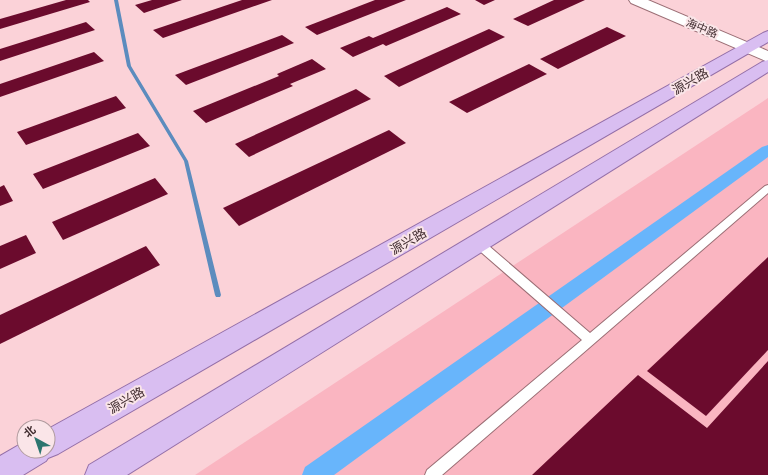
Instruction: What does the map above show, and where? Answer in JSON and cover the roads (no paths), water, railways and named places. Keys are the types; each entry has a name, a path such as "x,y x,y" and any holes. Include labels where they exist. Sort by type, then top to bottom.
{"main road":[{"name":"源兴路","path":"56,440 758,52 768,36"},
{"name":"源兴路","path":"100,475 768,65"},
{"path":"0,472 22,459"}],"street":[{"name":"海中路","path":"636,0 758,52"}],"lane":[{"path":"432,475 768,188"},
{"path":"478,243 590,340"}],"waterway":[{"path":"116,0 129,66 186,161 218,295"},
{"path":"314,475 768,150"}]}
